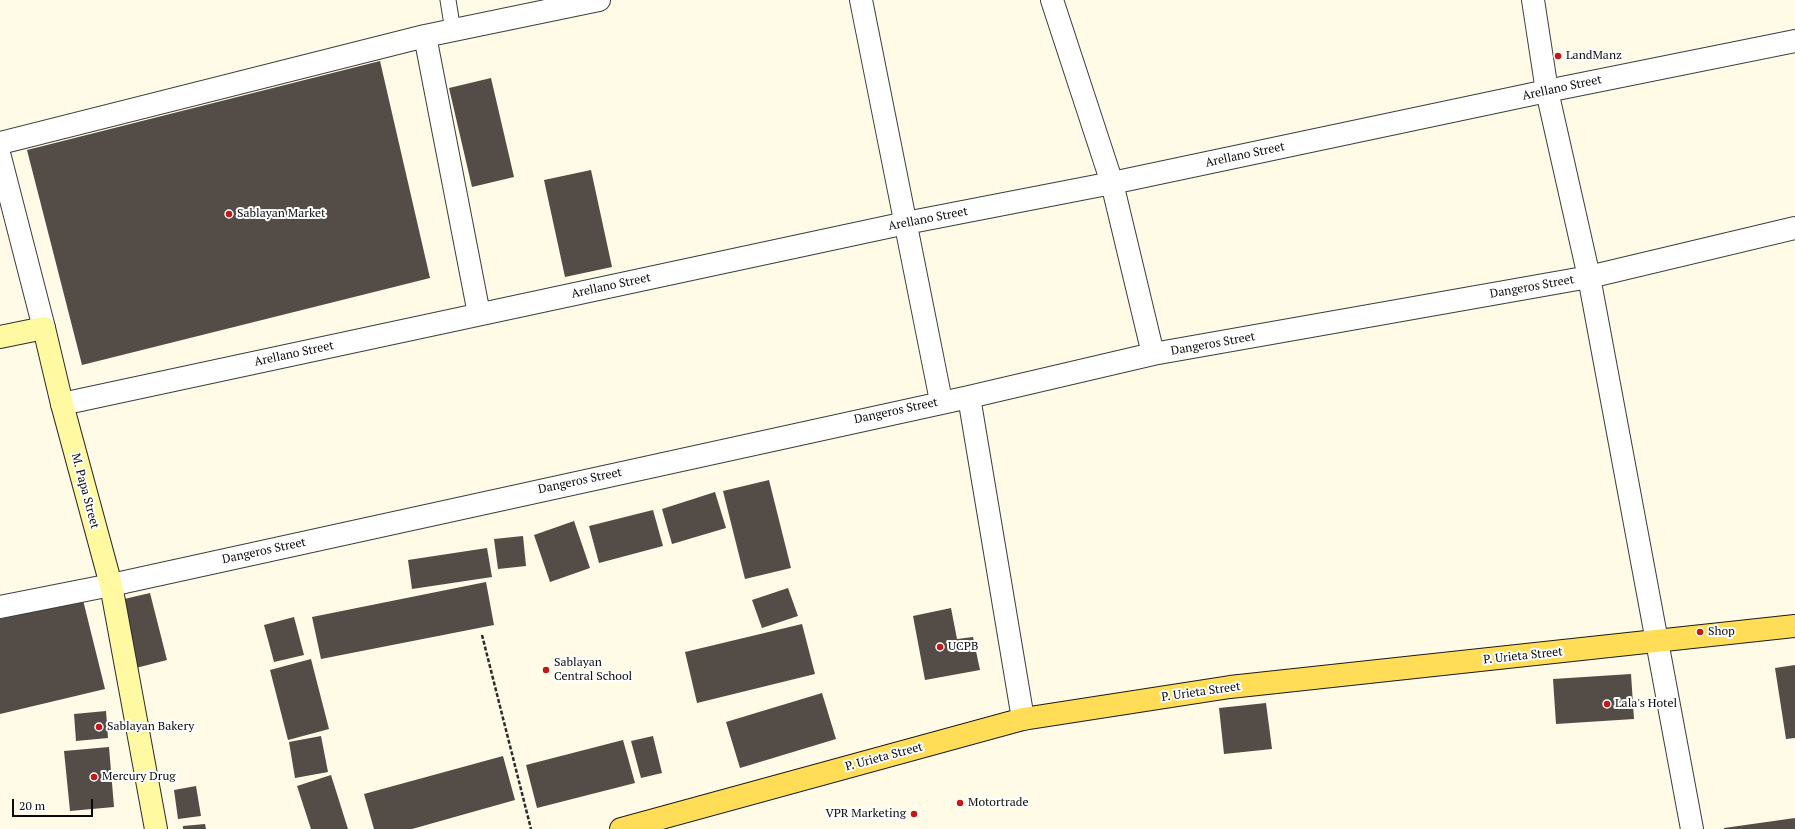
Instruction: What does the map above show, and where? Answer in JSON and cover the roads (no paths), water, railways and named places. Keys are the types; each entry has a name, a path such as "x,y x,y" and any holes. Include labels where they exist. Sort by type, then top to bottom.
{"main road":[{"name":"P. Urieta Street","path":"621,829 1023,719 1230,687 1795,626"}],"street":[{"path":"0,143 425,36 599,0"},
{"path":"861,0 941,401"},
{"path":"1052,0 1112,183 1153,354"},
{"path":"1533,0 1547,91 1589,277 1692,829"},
{"path":"425,36 479,314"},
{"name":"Arellano Street","path":"62,404 906,223 1112,183 1547,91 1795,41"},
{"name":"M. Papa Street","path":"0,157 4,187 44,328 62,404 111,585 156,829"},
{"name":"Dangeros Street","path":"0,607 111,585 941,401 969,397 1153,354 1589,277 1795,228"},
{"path":"0,337 44,328"},
{"path":"969,397 1023,719"}],"lane":[{"path":"448,0 453,31"}],"place":[{"name":"LandManz","path":"1558,56"},
{"name":"Sablayan Market","path":"229,214"},
{"name":"Shop","path":"1700,632"},
{"name":"UCPB","path":"940,647"},
{"name":"Sablayan Central School","path":"546,670"},
{"name":"Lala's Hotel","path":"1607,704"},
{"name":"Sablayan Bakery","path":"99,727"},
{"name":"Mercury Drug","path":"94,777"},
{"name":"Motortrade","path":"960,803"},
{"name":"VPR Marketing","path":"914,814"}]}
